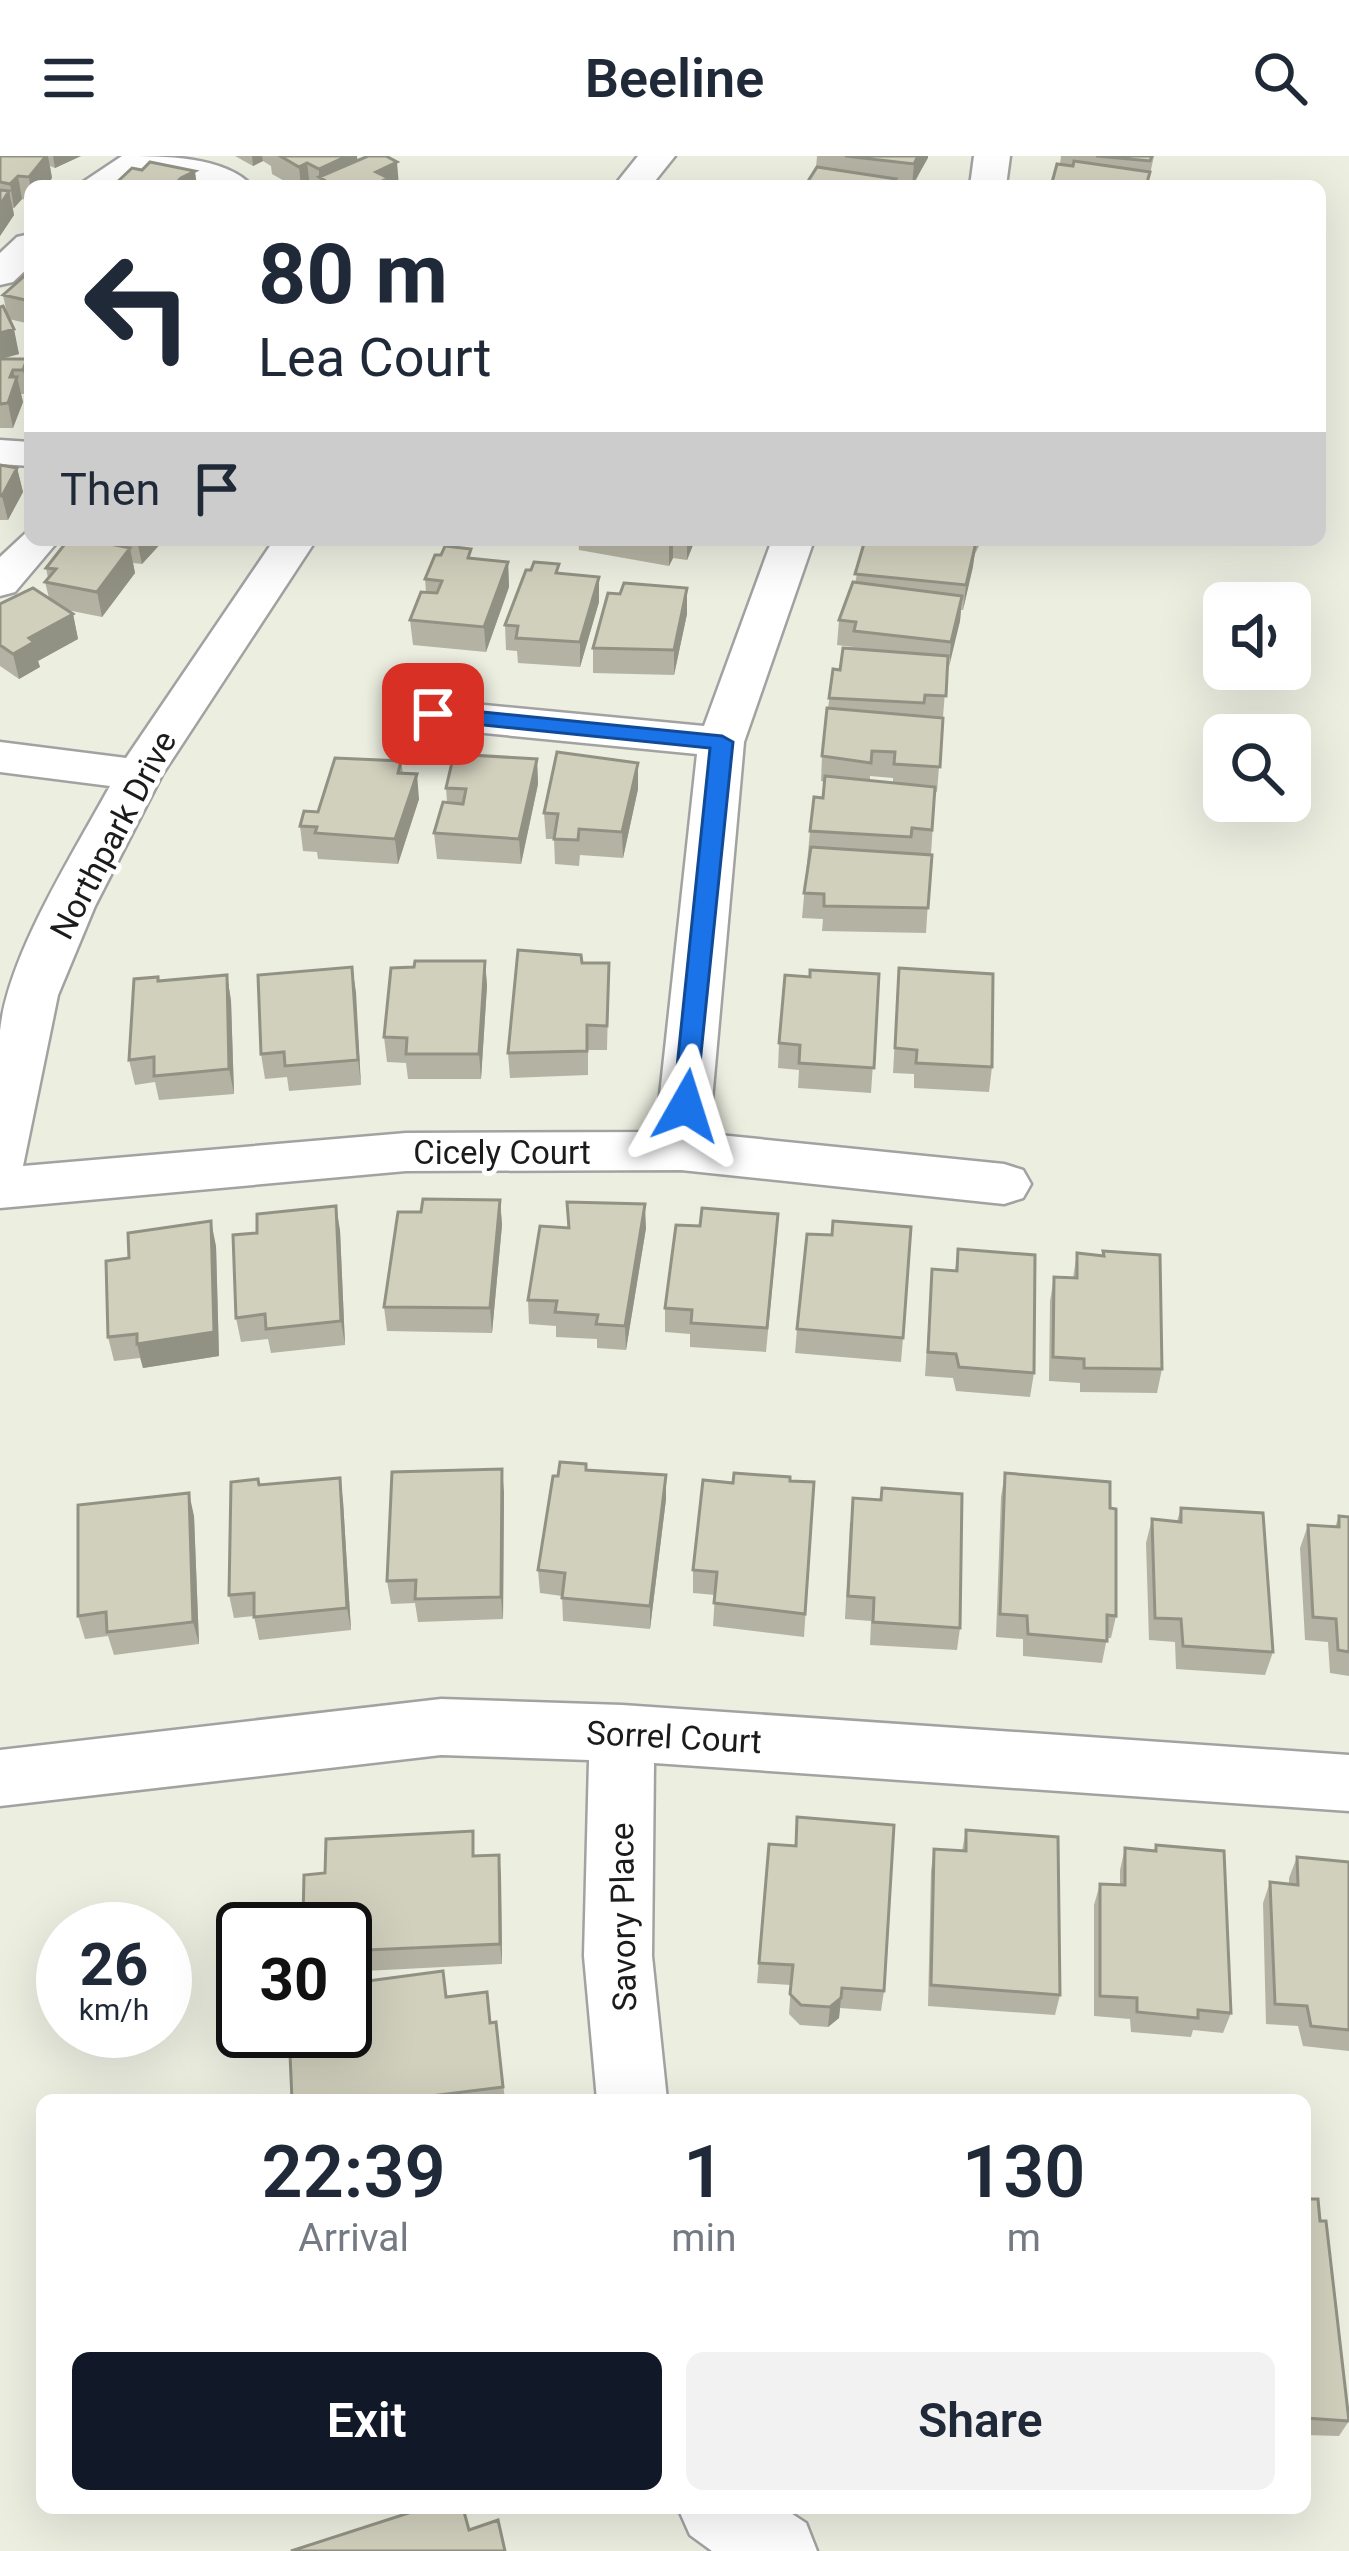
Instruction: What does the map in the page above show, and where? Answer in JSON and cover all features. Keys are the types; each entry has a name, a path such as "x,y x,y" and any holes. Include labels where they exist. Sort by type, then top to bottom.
{"street":[{"path":"106,180 148,156"},
{"path":"170,156 221,180"},
{"path":"637,180 657,156"},
{"path":"0,274 24,251"},
{"path":"0,583 33,546"},
{"name":"Northpark Drive","path":"0,1160 33,994 70,906 139,775 291,546"},
{"path":"681,1151 722,742 791,546"},
{"path":"433,714 722,742"},
{"path":"0,757 139,775"},
{"name":"Cicely Court","path":"0,1188 406,1152 681,1151 1004,1184"},
{"name":"Sorrel Court","path":"0,1778 441,1727 622,1733 1349,1783"},
{"name":"Savory Place","path":"622,1733 618,1956 631,2094"},
{"path":"726,2514 778,2551"}],"building":[{"path":"0,156 46,156 29,177 18,176 10,184 0,182"},
{"path":"280,156 347,156 319,169 307,163 299,167"},
{"path":"368,156 386,156 397,162 376,172 388,178 384,180 319,177"},
{"path":"845,156 918,156 914,164"},
{"path":"1096,156 1152,156 1150,161"},
{"path":"1074,161 1150,172 1148,180 1053,180 1057,164 1073,166"},
{"path":"150,162 195,171 179,180 119,180 132,168 142,170"},
{"path":"817,167 896,179 895,180 809,180"},
{"path":"24,276 24,300 3,295"},
{"path":"0,307 14,329 0,333"},
{"path":"0,359 24,359 23,370 13,370 10,377 17,377 8,403 0,404"},
{"path":"0,465 17,468 2,496 0,495"},
{"path":"63,546 130,548 97,592 45,582 56,569 46,568"},
{"path":"445,546 471,549 468,558 508,562 484,627 410,620 421,592 437,593 442,581 425,579 435,555 441,555"},
{"path":"863,546 975,546 966,585 855,574"},
{"path":"534,562 559,564 556,573 599,577 580,642 516,638 518,626 505,625 526,570"},
{"path":"853,582 962,596 951,642 854,631 856,622 839,620"},
{"path":"624,583 687,588 674,650 593,648 608,593 620,594"},
{"path":"33,588 73,614 29,638 34,642 13,654 0,645 0,604"},
{"path":"843,648 948,656 946,696 925,695 924,703 829,698 833,669 840,670"},
{"path":"827,708 943,718 940,767 894,764 895,752 872,751 871,763 822,756"},
{"path":"557,752 638,763 622,832 579,829 578,840 554,839 558,814 544,813"},
{"path":"454,754 537,759 519,839 434,833 443,802 463,804 466,789 446,788"},
{"path":"335,758 401,761 398,773 417,774 395,839 315,833 317,827 300,826 304,811 318,812"},
{"path":"825,776 935,787 932,830 912,828 911,837 810,831 814,797 823,798"},
{"path":"811,847 932,855 928,908 824,906 824,894 804,893"},
{"path":"518,950 581,955 582,963 609,963 607,1026 587,1025 587,1051 508,1053"},
{"path":"415,961 485,961 479,1054 406,1054 407,1038 384,1037 391,968 414,967"},
{"path":"352,967 358,1060 285,1066 284,1052 261,1054 258,975"},
{"path":"899,968 993,974 992,1067 916,1063 917,1050 895,1048"},
{"path":"810,970 879,974 874,1068 799,1063 800,1045 779,1043 785,975 810,977"},
{"path":"227,975 229,1069 154,1076 154,1057 129,1060 134,979"},
{"path":"423,1199 500,1200 490,1308 384,1307 398,1212 421,1212"},
{"path":"567,1202 645,1204 625,1326 596,1324 598,1315 555,1312 557,1301 528,1300 540,1226 569,1228"},
{"path":"336,1206 341,1321 266,1329 265,1314 236,1318 233,1235 257,1233 257,1214"},
{"path":"702,1208 778,1214 767,1328 691,1323 692,1310 665,1308 676,1225 700,1226"},
{"path":"211,1221 214,1332 137,1344 137,1334 108,1337 106,1261 129,1258 128,1233"},
{"path":"833,1221 911,1227 903,1338 797,1329 807,1234 832,1235"},
{"path":"958,1249 1035,1255 1034,1373 959,1367 956,1354 928,1352 932,1269 957,1271"},
{"path":"1103,1251 1160,1255 1162,1369 1084,1368 1084,1359 1053,1357 1054,1277 1077,1278 1077,1253 1104,1256"},
{"path":"560,1462 586,1464 586,1470 666,1475 650,1606 562,1598 565,1573 538,1570 553,1476 558,1476"},
{"path":"502,1469 501,1597 415,1599 416,1580 387,1581 392,1472"},
{"path":"734,1473 814,1482 805,1614 714,1603 717,1572 693,1570 703,1480 733,1483"},
{"path":"1005,1473 1110,1482 1110,1508 1116,1509 1116,1616 1107,1615 1107,1641 1028,1634 1027,1616 1000,1614"},
{"path":"340,1478 347,1608 254,1617 254,1593 229,1595 231,1482 258,1479 259,1485"},
{"path":"882,1488 962,1494 960,1628 873,1622 874,1598 848,1596 853,1498 881,1500"},
{"path":"189,1493 193,1622 107,1632 106,1612 78,1616 78,1505"},
{"path":"1181,1508 1263,1513 1273,1652 1183,1646 1181,1619 1155,1618 1152,1519 1181,1522"},
{"path":"1339,1516 1349,1517 1349,1652 1338,1650 1336,1619 1313,1617 1308,1525 1339,1527"},
{"path":"797,1817 894,1825 884,1991 842,1988 841,1998 830,2007 801,2005 790,1994 793,1965 759,1963 769,1844 796,1846"},
{"path":"966,1830 1058,1837 1060,1995 931,1985 934,1849 966,1851"},
{"path":"473,1831 473,1856 499,1855 500,1944 372,1950 372,1902 303,1902 304,1875 325,1873 326,1839"},
{"path":"1156,1845 1224,1851 1231,2013 1198,2010 1198,2018 1137,2012 1137,1998 1100,1996 1100,1884 1125,1885 1125,1848 1156,1851"},
{"path":"1297,1857 1349,1862 1349,2030 1311,2026 1307,2006 1275,2004 1270,1882 1298,1885"},
{"path":"443,1971 446,1997 487,1992 490,2023 496,2022 503,2087 447,2094 292,2094 290,2058 372,2058 372,1980"},
{"path":"1311,2199 1318,2199 1320,2221 1326,2221 1349,2421 1311,2418"},
{"path":"405,2514 465,2514 469,2530 498,2520 505,2551 291,2551"}],"route":[{"path":"433,714 722,742 686,1106"}]}
